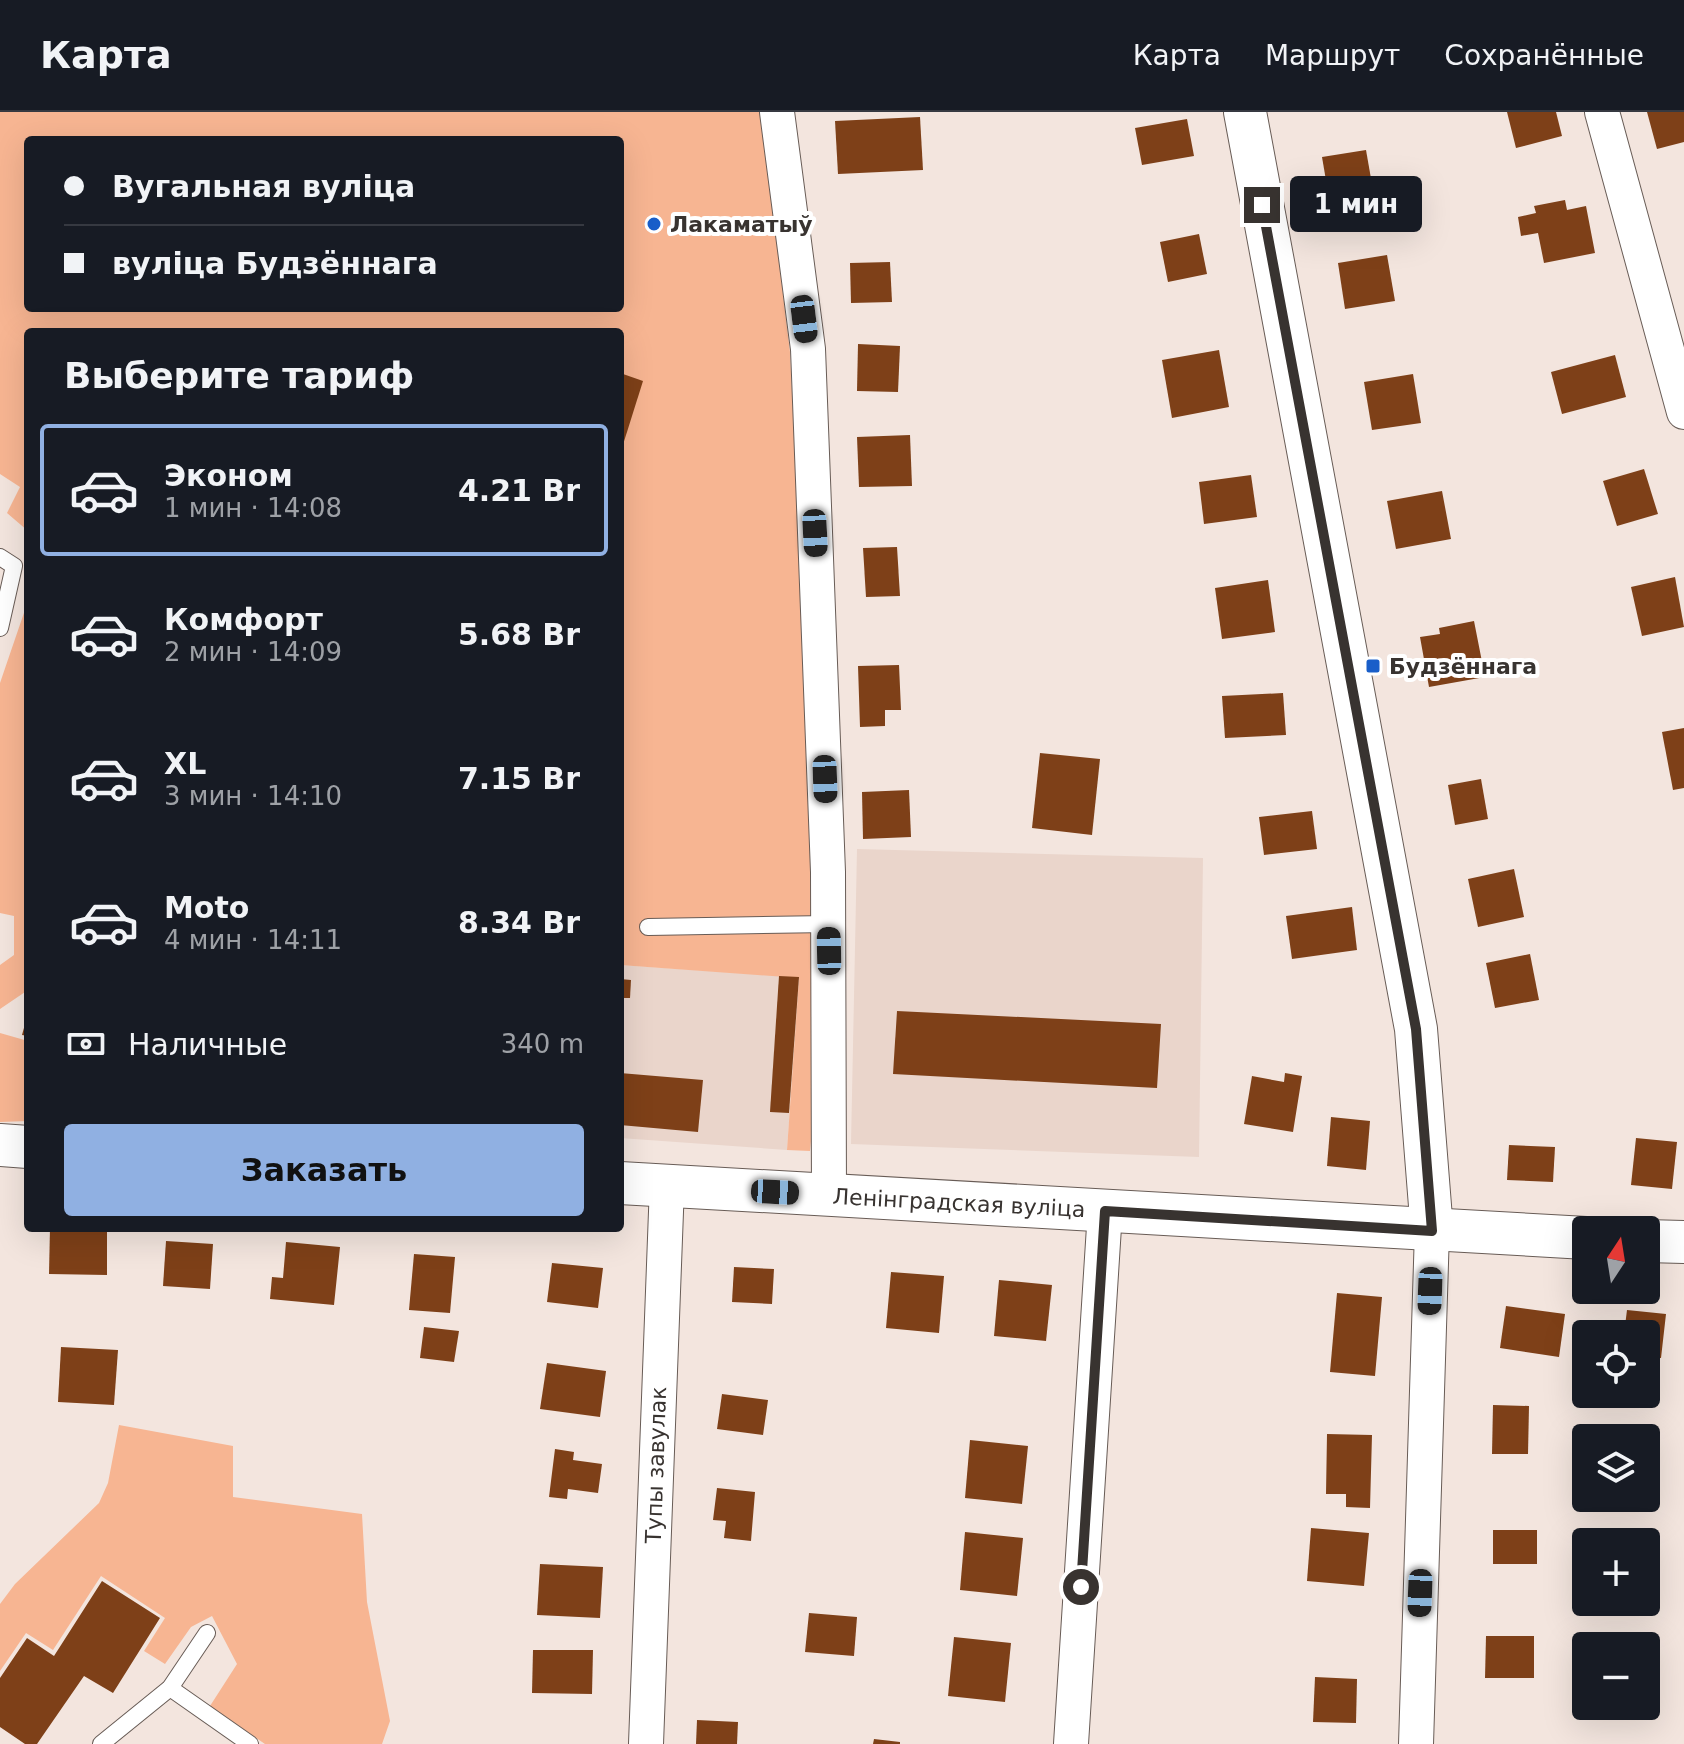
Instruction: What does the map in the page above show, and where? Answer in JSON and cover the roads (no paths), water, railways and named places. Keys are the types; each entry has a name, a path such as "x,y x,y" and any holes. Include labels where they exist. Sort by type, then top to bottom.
{"street":[{"path":"777,112 808,349 829,924 829,1195"},
{"path":"1245,112 1416,1029 1432,1231 1416,1744"},
{"path":"1602,112 1684,412"},
{"path":"0,1145 24,1147"},
{"name":"Ленінградская вуліца","path":"624,1183 1572,1237"},
{"name":"Тупы завулак","path":"646,1744 667,1185"},
{"path":"1071,1744 1105,1211"},
{"path":"1660,1241 1684,1242"}],"lane":[{"path":"0,557 14,566 0,628"},
{"path":"648,927 829,924"},
{"path":"101,1744 170,1688 207,1633"},
{"path":"170,1688 250,1744"}],"place":[{"name":"Лакаматыў","path":"654,224"},
{"name":"Будзённага","path":"1373,666"}]}
